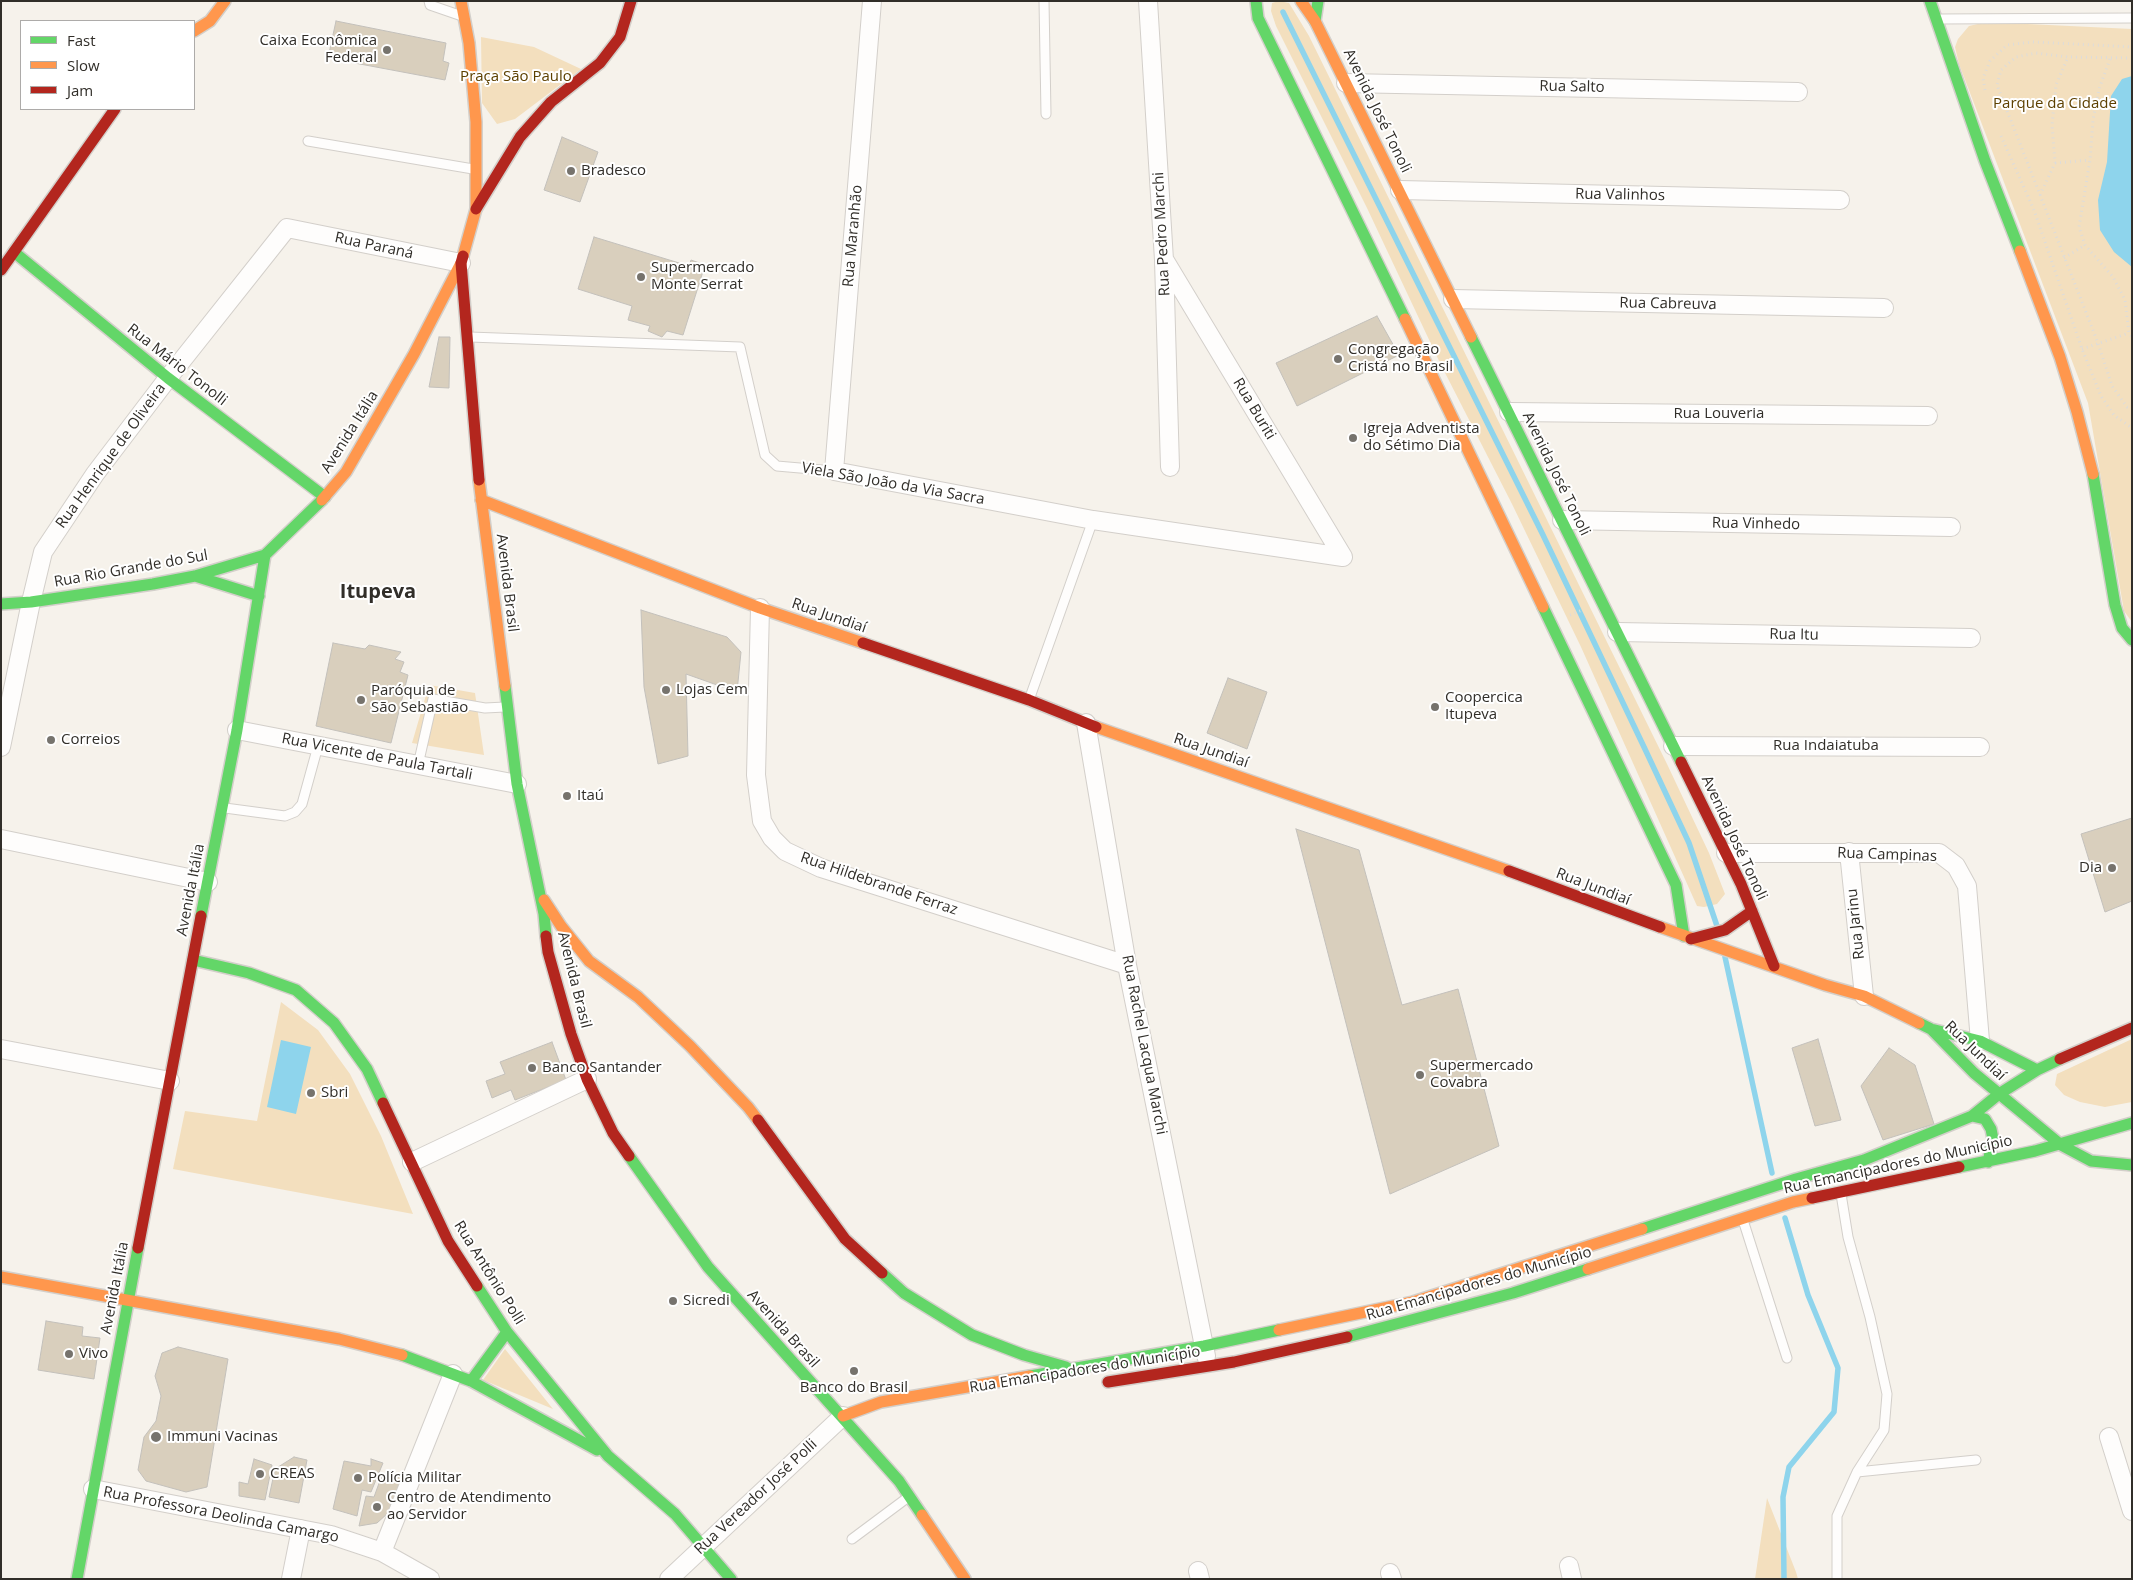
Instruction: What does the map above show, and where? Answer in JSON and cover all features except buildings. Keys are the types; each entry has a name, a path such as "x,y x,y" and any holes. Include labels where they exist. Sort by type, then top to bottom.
{"main road":[{"path":"195,30 210,21 225,1"},
{"path":"461,1 469,43 476,122 476,209 461,263"},
{"path":"476,209 520,137 551,102 600,63 620,37 631,1"},
{"path":"1256,1 1258,18 1405,319 1676,885 1687,938"},
{"name":"Avenida José Tonoli","path":"1301,1 1315,20 1400,190 1726,853 1774,966"},
{"path":"1315,20 1318,1"},
{"path":"1930,1 1985,161 2060,357 2077,412 2095,483 2115,605 2122,628 2132,640"},
{"path":"1,270 115,110"},
{"path":"476,122 487,134"},
{"path":"506,138 520,137"},
{"name":"Rua Mário Tonolli","path":"14,252 168,378 325,497"},
{"name":"Avenida Brasil","path":"461,263 482,500 517,784 540,893 548,952 587,1079 613,1133 708,1266 843,1416 859,1428 899,1480 964,1579"},
{"name":"Avenida Itália","path":"77,1579 237,730 265,555 325,497 346,472 414,354 461,263"},
{"name":"Rua Jundiaí","path":"482,500 760,608 1029,700 1086,723 1517,874 1687,938 1705,939 1730,951 1825,986 1864,996 1931,1029 1980,1041 2037,1070"},
{"name":"Rua Rio Grande do Sul","path":"1,604 31,602 195,576 265,555"},
{"path":"195,576 258,596"},
{"name":"Rua Emancipadores do Município","path":"540,893 561,926 588,961 638,997 690,1046 748,1107 845,1239 904,1293 972,1335 1024,1355 1074,1369"},
{"path":"1705,939 1725,930 1752,911"},
{"name":"Rua Antônio Polli","path":"193,960 249,974 296,990 334,1023 367,1069 448,1241 507,1332 608,1456 675,1514 731,1579"},
{"path":"577,967 588,961"},
{"path":"564,1007 567,981"},
{"name":"Rua Emancipadores do Município","path":"843,1416 882,1402 1204,1346 1412,1302 1796,1179 1864,1160 1972,1116 1999,1094 2037,1070 2089,1045 2132,1028"},
{"name":"Rua Jundiaí","path":"1931,1029 1974,1074 2061,1145 2091,1161 2132,1165"},
{"path":"1972,1116 1986,1119 1991,1129 1993,1139 1988,1162"},
{"name":"Rua Emancipadores do Município","path":"1100,1384 1207,1366 1330,1342 1504,1296 1793,1202 2061,1145 2132,1123"},
{"path":"1840,1191 1864,1160"},
{"path":"1,1277 339,1338 402,1355 471,1381 608,1456"},
{"path":"471,1381 507,1332"}],"street":[{"name":"Rua Maranhão","path":"834,471 872,1"},
{"name":"Rua Pedro Marchi","path":"1148,1 1164,260 1170,467"},
{"name":"Rua Salto","path":"1346,83 1798,92"},
{"name":"Rua Valinhos","path":"1400,190 1840,200"},
{"name":"Rua Paraná","path":"287,228 461,263"},
{"name":"Rua Henrique de Oliveira","path":"1,747 43,552 95,474 168,378 287,228"},
{"name":"Rua Buriti","path":"1164,260 1343,557"},
{"name":"Rua Cabreuva","path":"1453,299 1884,308"},
{"name":"Rua Louveria","path":"1509,412 1928,416"},
{"name":"Viela São João da Via Sacra","path":"834,471 1093,520 1343,557"},
{"name":"Rua Vinhedo","path":"1562,520 1951,527"},
{"name":"Rua Hildebrande Ferraz","path":"760,608 756,775 762,821 772,838 785,851 821,868 1127,965"},
{"name":"Rua Itu","path":"1617,632 1971,638"},
{"name":"Rua Rachel Lacqua Marchi","path":"1086,723 1127,965 1207,1366"},
{"name":"Rua Vicente de Paula Tartali","path":"237,730 517,784"},
{"name":"Rua Indaiatuba","path":"1673,746 1980,746"},
{"path":"1,839 208,882"},
{"name":"Rua Campinas","path":"1726,853 1849,852 1939,854 1956,866 1967,886 1980,1041"},
{"name":"Rua Jarinu","path":"1849,852 1864,996"},
{"path":"1,1049 170,1081"},
{"path":"412,1162 587,1079"},
{"path":"382,1552 453,1374"},
{"name":"Rua Vereador José Polli","path":"670,1579 843,1416"},
{"path":"2109,1436 2132,1511"},
{"name":"Rua Professora Deolinda Camargo","path":"93,1490 331,1535 382,1552 430,1579"},
{"path":"291,1579 301,1529"}],"lane":[{"path":"429,1 430,5 464,16"},
{"path":"1044,1 1046,114"},
{"path":"1935,18 2132,18"},
{"path":"308,141 476,170"},
{"name":"Viela São João da Via Sacra","path":"468,337 740,347 765,455 777,466 834,471"},
{"path":"1029,700 1093,520"},
{"path":"418,765 433,699 485,708 507,707"},
{"path":"222,807 285,816 295,812 302,804 318,746"},
{"path":"1837,1579 1837,1516 1857,1472 1884,1430 1887,1394 1870,1317 1848,1237 1840,1191"},
{"path":"1742,1218 1786,1358"},
{"path":"1857,1472 1976,1460"},
{"path":"852,1539 909,1496"}],"path":[{"path":"1986,98 1983,78 1990,61 2007,45 2032,42 2132,47"},
{"path":"2132,58 2068,57 2036,53 2016,58 2001,70 1996,85 2098,343 2112,386 2127,407 2132,410"},
{"path":"2040,196 2055,163 2052,125 2056,85 2068,57"},
{"path":"2110,59 2099,90 2093,120 2090,160 2079,227 2085,244 2113,277 2125,300 2129,333 2132,337"},
{"path":"2000,134 2034,210 2082,349 2101,396 2114,415 2132,428"},
{"path":"2055,163 2090,160"},
{"path":"2064,258 2085,244"},
{"path":"2060,357 2129,333"},
{"path":"1564,618 1586,608"}],"green space":[{"path":"1279,1 1289,3 1309,36 1667,764 1709,853 1725,894 1717,904 1704,907 1697,906 1581,647 1276,26 1271,11 1272,3"},
{"name":"Parque da Cidade","path":"1986,22 2132,29 2132,622 2124,611 2088,403 1959,64 1955,47 1958,39 1969,26"},
{"name":"Praça São Paulo","path":"481,37 534,47 581,69 515,119 497,124 482,103"},
{"path":"429,685 475,693 484,755 412,743"},
{"name":"Sbri","path":"281,1002 318,1030 350,1074 381,1136 413,1214 173,1169 185,1111 257,1121"},
{"path":"2132,1039 2132,1102 2105,1107 2080,1102 2064,1095 2055,1085 2057,1074"},
{"path":"505,1349 553,1409 483,1380"},
{"path":"1767,1498 1796,1572 1798,1579 1755,1579"}],"water":[{"path":"2132,76 2132,267 2114,252 2100,230 2098,200 2107,162 2111,96 2122,79"},
{"path":"281,1040 311,1047 296,1114 267,1107"}],"waterway":[{"path":"1283,12 1543,535 1644,747 1689,843 1717,926"},
{"path":"1725,957 1772,1173"},
{"path":"1784,1579 1783,1497 1789,1467 1834,1412 1838,1368 1808,1295 1785,1218"}],"traffic: fast":[{"path":"1256,1 1258,18 1405,319"},
{"path":"1315,21 1318,1"},
{"path":"1930,1 1985,161 2020,251"},
{"path":"14,252 168,378 325,497"},
{"path":"1471,337 1681,762"},
{"path":"2093,474 2115,605 2122,628 2132,640"},
{"path":"201,916 237,730 265,555 322,500"},
{"path":"1,604 31,602 153,584 195,576 265,555"},
{"path":"195,576 259,596"},
{"path":"1543,607 1676,885 1684,936"},
{"path":"505,686 517,784 544,914 546,936"},
{"path":"193,960 249,973 296,990 334,1023 367,1069 383,1103"},
{"path":"1919,1023 1931,1029 1980,1041 2037,1070"},
{"path":"1931,1029 1974,1073 2061,1145 2091,1161 2132,1165"},
{"path":"1642,1229 1796,1179 1864,1160 1972,1116 1999,1094 2037,1070 2060,1059"},
{"path":"1972,1116 1985,1119 1991,1129 1993,1139 1988,1162"},
{"path":"1959,1167 2035,1151 2132,1123"},
{"path":"629,1156 708,1267 899,1481 922,1515"},
{"path":"77,1579 138,1248"},
{"path":"1347,1337 1513,1293 1588,1269"},
{"path":"882,1273 904,1293 972,1335 1024,1355 1066,1367"},
{"path":"477,1286 507,1332 608,1456 675,1514 731,1579"},
{"path":"1030,1376 1204,1346 1279,1330"},
{"path":"471,1381 507,1332"},
{"path":"402,1355 471,1381 597,1450"}],"traffic: slow":[{"path":"195,30 210,21 225,1"},
{"path":"461,1 469,43 476,122 476,209 463,256"},
{"path":"1301,1 1315,21 1471,337"},
{"path":"2020,251 2060,357 2093,474"},
{"path":"322,500 346,472 414,354 461,263"},
{"path":"1405,319 1543,607"},
{"path":"479,480 505,686"},
{"path":"481,500 760,608 863,643"},
{"path":"1096,727 1509,871"},
{"path":"544,900 561,926 589,961 638,997 690,1046 758,1120"},
{"path":"1660,927 1825,985 1864,996 1919,1023"},
{"path":"1588,1269 1793,1202 1812,1198"},
{"path":"1279,1330 1413,1302 1642,1229"},
{"path":"1,1277 339,1339 402,1355"},
{"path":"843,1416 881,1402 1030,1376"},
{"path":"922,1515 965,1579"}],"traffic: jam":[{"path":"476,209 520,137 551,102 600,63 620,37 631,1"},
{"path":"1,270 114,110"},
{"path":"463,256 461,263 479,480"},
{"path":"863,643 1029,700 1096,727"},
{"path":"1681,762 1741,884 1774,966"},
{"path":"1509,871 1660,927"},
{"path":"1691,939 1725,930 1752,911"},
{"path":"138,1248 201,916"},
{"path":"546,936 548,952 571,1034 587,1079 613,1133 629,1156"},
{"path":"2060,1059 2132,1028"},
{"path":"383,1103 448,1241 477,1286"},
{"path":"758,1120 845,1239 882,1273"},
{"path":"1812,1198 1959,1167"},
{"path":"1108,1382 1234,1362 1347,1337"}],"place":[{"name":"Caixa Econômica Federal","path":"387,50"},
{"name":"Bradesco","path":"571,171"},
{"name":"Supermercado Monte Serrat","path":"641,277"},
{"name":"Congregação Cristá no Brasil","path":"1338,359"},
{"name":"Igreja Adventista do Sétimo Dia","path":"1353,438"},
{"name":"Lojas Cem","path":"666,690"},
{"name":"Paróquia de São Sebastião","path":"361,700"},
{"name":"Coopercica Itupeva","path":"1435,707"},
{"name":"Correios","path":"51,740"},
{"name":"Itaú","path":"567,796"},
{"name":"Dia","path":"2112,868"},
{"name":"Banco Santander","path":"532,1068"},
{"name":"Supermercado Covabra","path":"1420,1075"},
{"name":"Sbri","path":"311,1093"},
{"name":"Sicredi","path":"673,1301"},
{"name":"Vivo","path":"69,1354"},
{"name":"Banco do Brasil","path":"854,1371"},
{"name":"Immuni Vacinas","path":"156,1437"},
{"name":"CREAS","path":"260,1474"},
{"name":"Polícia Militar","path":"358,1478"},
{"name":"Centro de Atendimento ao Servidor","path":"377,1507"}],"district":[{"name":"Itupeva","path":"378,592"}]}
